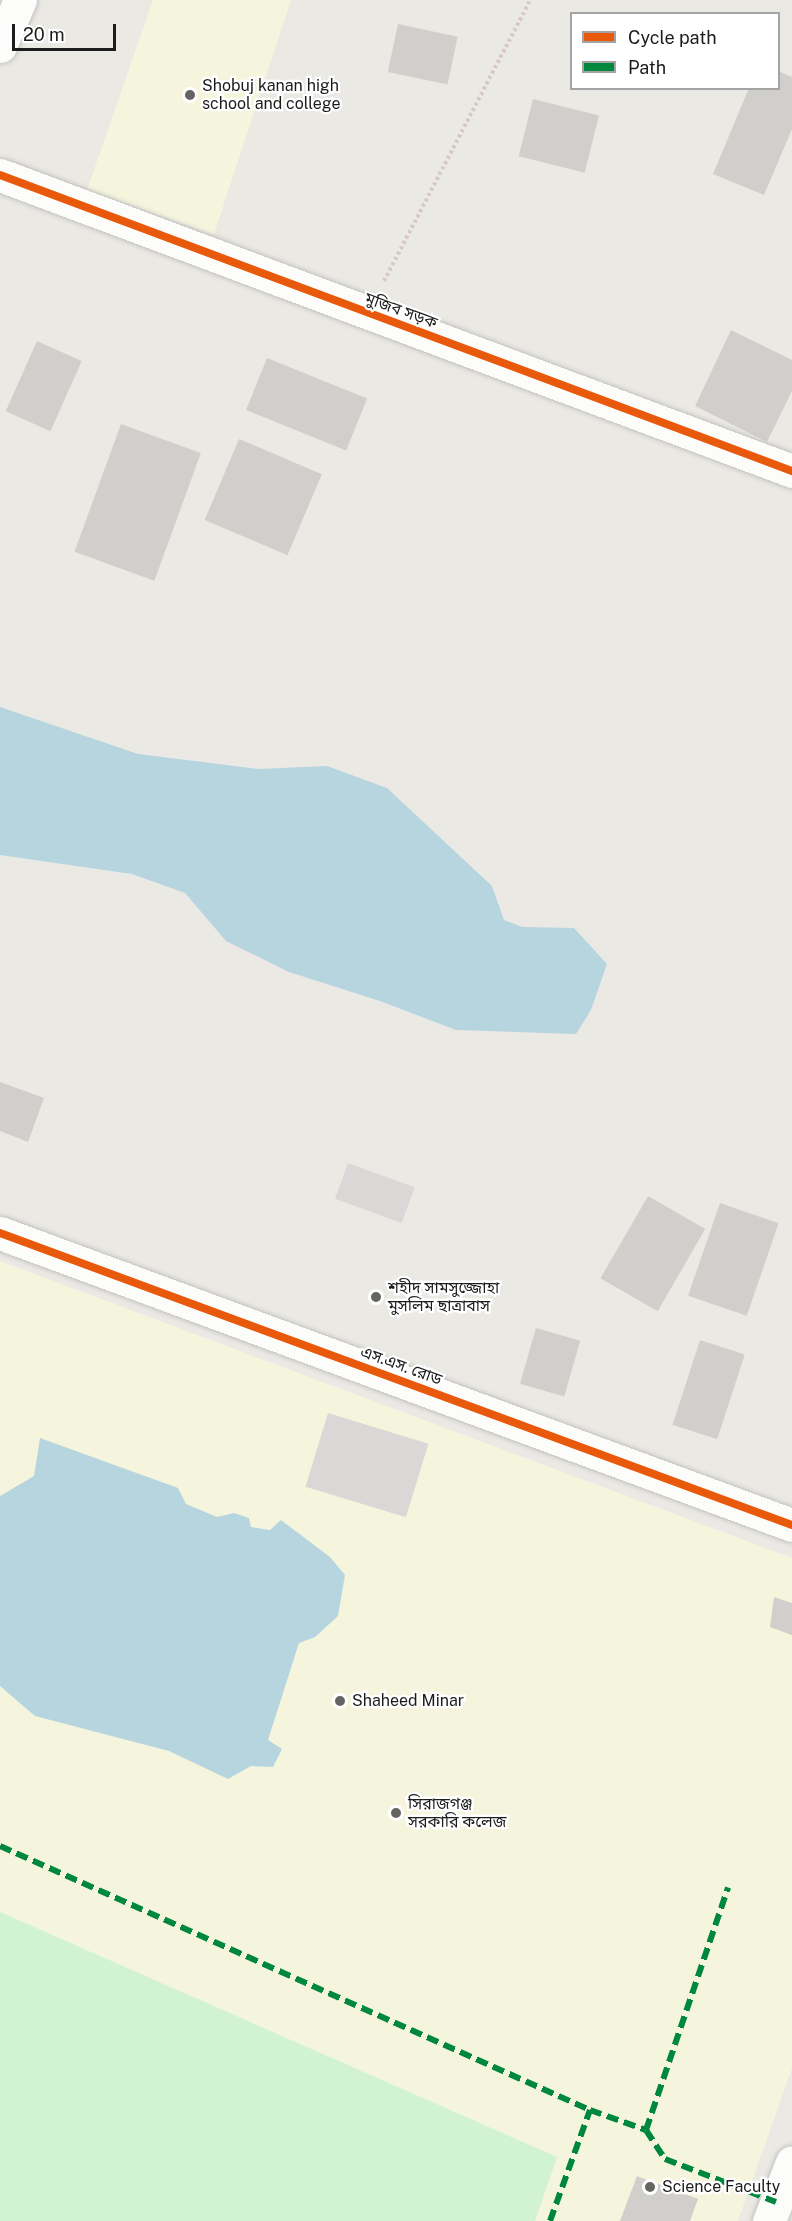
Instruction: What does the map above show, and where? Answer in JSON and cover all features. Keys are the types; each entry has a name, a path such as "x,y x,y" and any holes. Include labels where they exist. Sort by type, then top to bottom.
{"street":[{"path":"0,46 20,0"},
{"name":"মুজিব সড়ক","path":"0,175 792,471"},
{"name":"এস.এস. রোড","path":"0,1233 792,1525"},
{"path":"769,2221 792,2162"}],"path":[{"path":"367,313 530,0"}],"shaded area":[{"name":"Shobuj kanan high school and college","path":"153,0 291,0 214,234 87,190"},
{"path":"348,1163 415,1187 402,1223 335,1199"},
{"name":"সিরাজগঞ্জ সরকারি কলেজ","path":"0,1261 792,1558 792,2068 738,2221 0,2221"},
{"path":"328,1413 428,1444 406,1517 305,1487"}],"green space":[{"path":"0,1912 557,2157 535,2221 0,2221"}],"water":[{"path":"0,707 138,754 259,769 327,766 387,788 492,886 504,920 522,927 574,928 607,964 591,1010 576,1034 456,1030 380,1001 289,972 226,941 185,893 132,874 0,855"},
{"path":"40,1438 178,1488 186,1504 217,1517 234,1513 249,1518 251,1527 270,1530 281,1520 330,1557 345,1575 338,1616 315,1637 299,1643 268,1740 282,1749 273,1767 251,1766 228,1779 169,1751 35,1716 0,1686 0,1496 34,1476"}],"building":[{"path":"398,24 458,37 447,85 388,72"},
{"path":"780,72 792,77 792,129 764,195 713,174 748,90 780,90"},
{"path":"533,99 599,115 585,173 519,156"},
{"path":"731,330 792,360 792,391 767,442 695,406"},
{"path":"37,341 82,361 50,431 6,411"},
{"path":"267,358 367,398 346,450 246,410"},
{"path":"121,424 201,453 154,581 74,552"},
{"path":"239,439 322,474 287,555 205,520"},
{"path":"0,1082 44,1098 28,1142 0,1131"},
{"path":"648,1196 705,1229 658,1311 600,1278"},
{"path":"720,1203 779,1223 747,1316 688,1296"},
{"path":"536,1328 580,1341 564,1396 520,1384"},
{"path":"700,1340 745,1355 717,1439 672,1425"},
{"path":"774,1597 792,1603 792,1635 770,1627"},
{"name":"Science Faculty","path":"637,2176 698,2199 690,2221 620,2221"}],"marked path":[{"path":"0,1846 590,2110 646,2130 728,1888"},
{"path":"550,2221 590,2110"},
{"path":"646,2130 665,2159 776,2202"}],"cycle path":[{"path":"0,175 792,471"},
{"path":"0,1233 792,1525"}],"place":[{"name":"Shobuj kanan high school and college","path":"190,95"},
{"name":"শহীদ সামসুজ্জোহা মুসলিম ছাত্রাবাস","path":"376,1297"},
{"name":"Shaheed Minar","path":"340,1701"},
{"name":"সিরাজগঞ্জ সরকারি কলেজ","path":"396,1813"},
{"name":"Science Faculty","path":"650,2187"}]}
